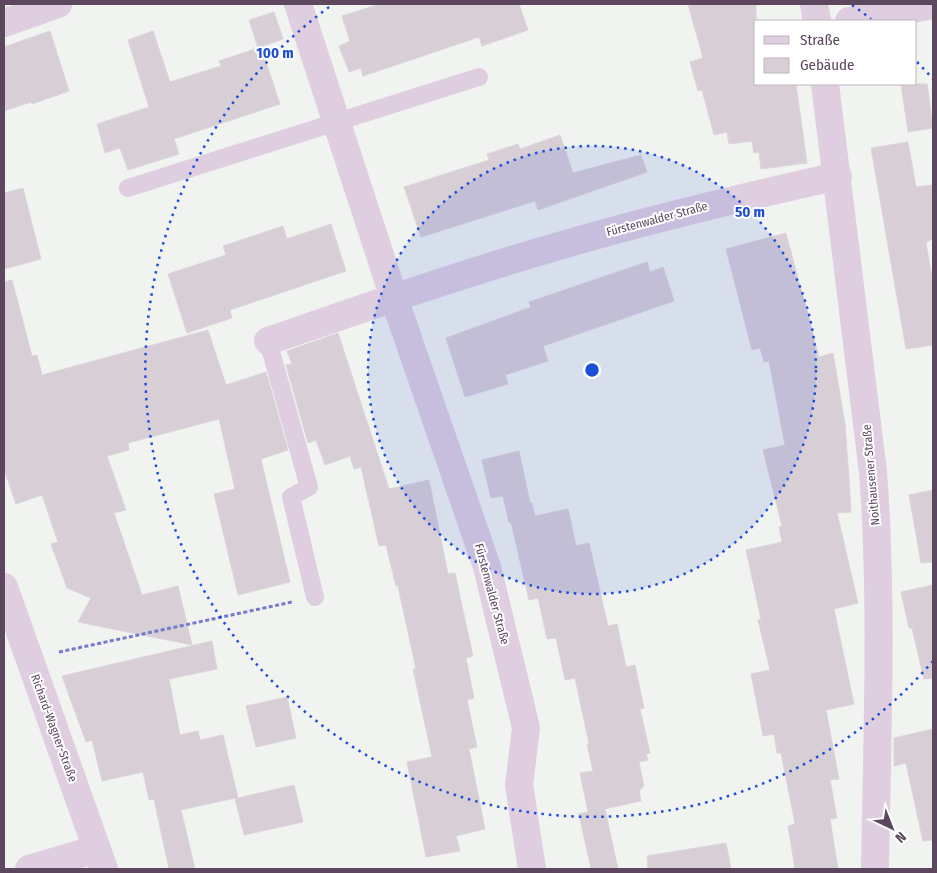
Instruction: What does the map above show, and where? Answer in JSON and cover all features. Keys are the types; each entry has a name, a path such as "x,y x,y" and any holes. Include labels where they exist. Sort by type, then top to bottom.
{"street":[{"path":"4,23 58,4"},
{"name":"Fürstenwalder Straße","path":"298,4 394,298 490,576 526,728 519,785 532,869"},
{"path":"814,4 817,20"},
{"path":"854,20 933,5"},
{"name":"Noithausener Straße","path":"826,85 873,472 876,512 879,613 875,869"},
{"name":"Fürstenwalder Straße","path":"268,341 394,298 557,246 717,203 838,176"},
{"name":"Richard-Wagner-Straße","path":"4,587 100,859"},
{"path":"29,869 100,859"}],"lane":[{"path":"128,188 479,77"},
{"name":"Fürstenwalder Straße","path":"268,341 309,487 291,497 315,597"}],"path":[{"path":"29,658 315,597"}],"building":[{"path":"380,4 519,4 528,30 482,46 479,37 363,76 361,68 349,72 339,46 350,41 342,16"},
{"path":"688,4 756,4 756,20 754,20 754,85 796,85 807,163 761,169 759,152 754,153 752,141 729,144 727,132 714,135 702,90 698,91 690,62 703,58"},
{"path":"274,12 283,39 261,47 280,104 174,139 179,154 128,170 120,148 105,153 97,124 149,107 128,40 153,31 170,82 221,66 219,61 258,48 249,20"},
{"path":"50,31 69,91 32,104 31,102 4,111 4,47"},
{"path":"927,84 933,128 908,132 901,85"},
{"path":"560,135 573,173 641,155 647,172 538,210 535,201 421,237 404,187 489,160 487,154 518,144 520,149"},
{"path":"908,142 916,187 933,185 933,238 926,243 933,284 933,345 906,349 871,148"},
{"path":"23,188 41,259 4,269 4,193"},
{"path":"331,224 346,271 230,310 232,318 187,333 168,274 226,255 223,246 283,226 287,239"},
{"path":"786,233 819,357 833,353 845,424 851,512 837,513 858,603 834,609 854,704 826,710 839,779 830,780 837,818 830,819 838,869 795,869 788,826 795,824 781,753 777,753 774,734 763,736 751,674 770,670 758,620 761,619 746,550 782,542 779,527 782,526 763,450 785,445 769,361 764,362 760,348 752,350 726,249"},
{"path":"647,262 650,272 663,267 674,301 543,346 548,361 505,375 508,384 465,397 446,338 531,307 529,302"},
{"path":"12,280 32,356 37,355 42,375 208,330 226,385 266,372 288,450 261,459 290,582 238,595 214,494 235,489 219,419 128,443 129,450 107,456 126,510 114,513 142,595 178,586 192,645 78,622 91,598 67,588 51,544 58,542 42,495 16,504 4,469 4,282"},
{"path":"338,333 389,489 429,480 448,574 455,573 473,656 466,658 474,698 467,700 477,747 469,749 485,829 456,836 460,851 426,857 407,762 432,757 398,586 396,586 386,545 379,546 361,467 354,469 350,456 325,465 316,440 308,443 286,365 292,364 287,351"},
{"path":"519,451 530,503 532,503 535,516 568,509 576,546 589,543 608,626 617,624 626,667 635,665 644,708 640,709 650,753 646,754 648,760 639,762 644,786 639,791 641,801 599,810 605,809 618,869 591,869 579,814 588,812 580,773 593,771 575,678 565,680 556,638 547,639 538,598 529,600 503,496 491,498 482,460"},
{"path":"933,490 933,562 921,563 909,495"},
{"path":"933,585 933,678 924,679 901,592"},
{"path":"212,641 217,669 169,679 180,735 198,731 200,740 223,735 238,798 294,785 303,822 244,835 235,798 181,810 195,869 169,869 154,799 149,800 143,772 102,781 92,740 86,742 62,676"},
{"path":"287,697 296,738 256,747 246,706"},
{"path":"933,729 933,840 923,841 906,763 894,766 894,738"},
{"path":"726,843 731,869 648,869 647,856"}]}
